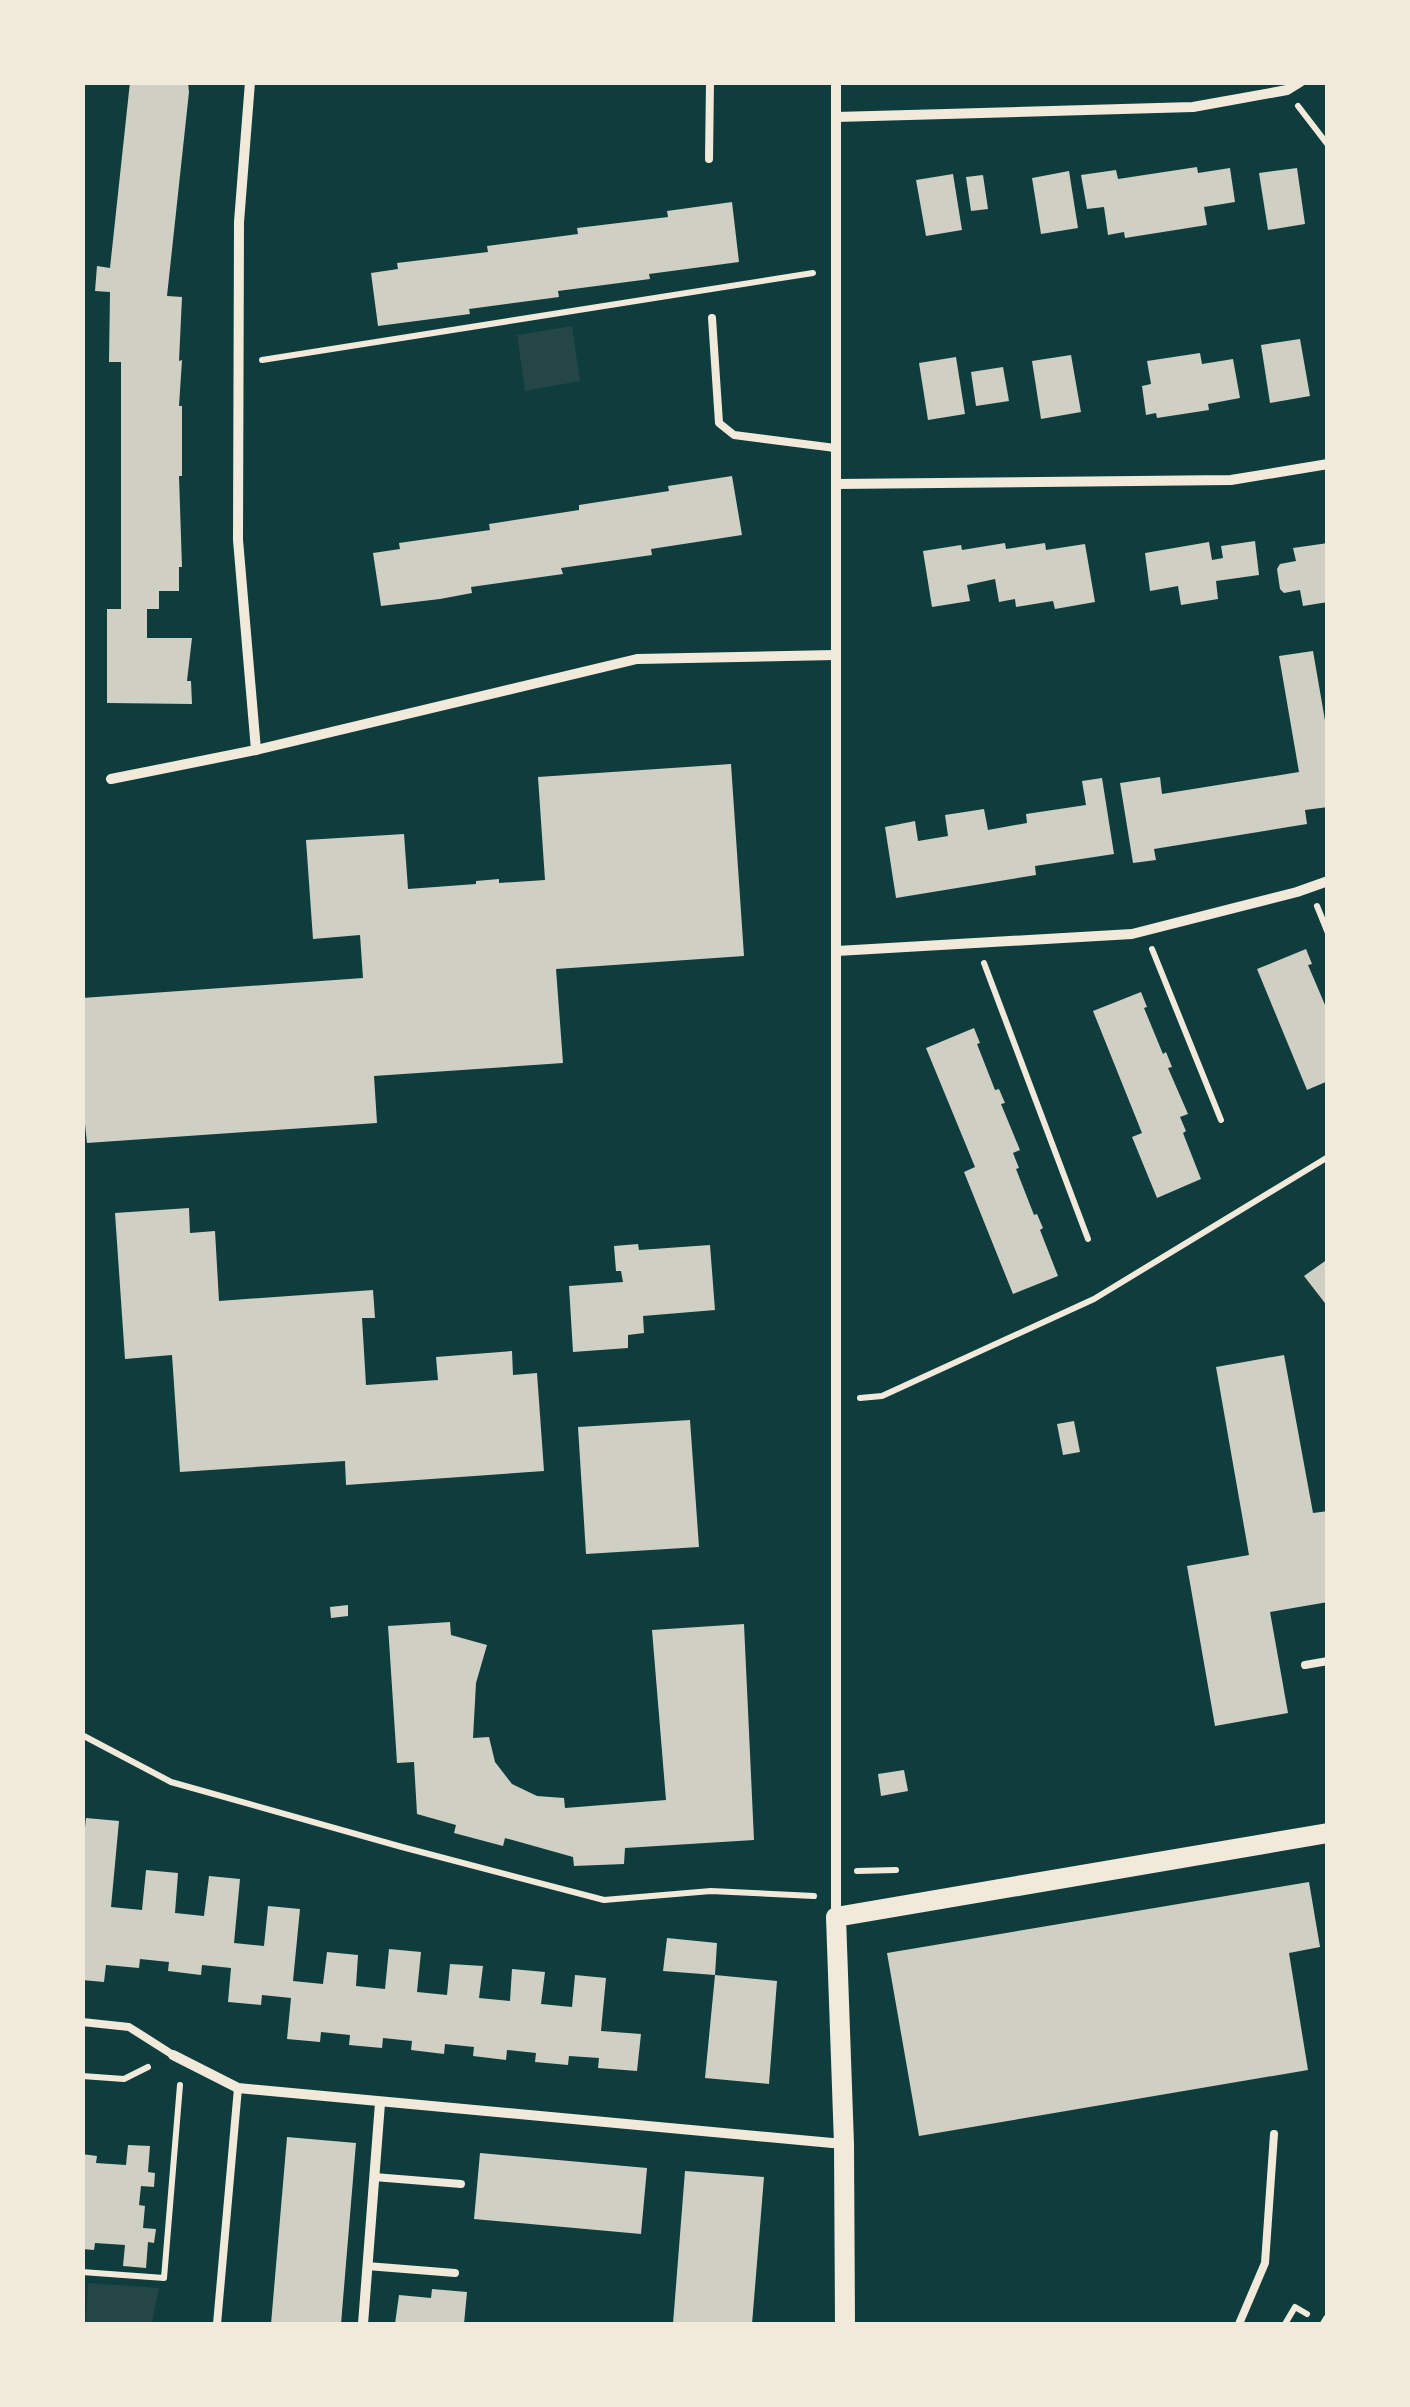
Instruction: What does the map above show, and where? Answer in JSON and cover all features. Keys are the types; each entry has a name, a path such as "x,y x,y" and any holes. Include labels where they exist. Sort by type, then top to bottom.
{"main road":[{"path":"845,2324 844,2144 835,1907 1328,1834"}],"street":[{"path":"250,82 239,222 238,540 256,750"},
{"path":"835,1907 836,82"},
{"path":"836,116 1193,107 1287,90 1300,82"},
{"path":"836,484 1231,480 1328,464"},
{"path":"111,779 256,750 638,659 835,655"},
{"path":"837,951 1132,934 1328,881"},
{"path":"178,2057 238,2088 844,2144"},
{"path":"363,2324 380,2103"}],"lane":[{"path":"709,160 710,82"},
{"path":"712,318 719,423 734,435 835,448"},
{"path":"1305,1665 1328,1661"},
{"path":"82,2022 129,2027 178,2057"},
{"path":"217,2324 238,2088"},
{"path":"1238,2324 1265,2263 1274,2134"},
{"path":"374,2177 461,2184"},
{"path":"368,2266 455,2273"}],"path":[{"path":"1287,90 1328,145"},
{"path":"238,364 834,270"},
{"path":"1145,930 1221,1120"},
{"path":"976,943 1088,1238"},
{"path":"834,1400 882,1396 1094,1300 1328,1158"},
{"path":"82,1735 172,1782 402,1848 604,1900 711,1891 835,1907"},
{"path":"835,1871 896,1870"},
{"path":"82,2076 124,2079 178,2057 164,2278 82,2272"}],"shaded area":[{"path":"572,326 580,381 525,391 517,335"},
{"path":"88,2283 159,2288 152,2322 86,2324"}],"building":[{"path":"130,82 188,82 189,92 167,296 182,297 182,567 179,591 159,591 159,609 147,609 147,638 192,638 187,681 191,681 192,704 107,703 107,609 121,609 121,362 109,362 110,292 95,291 97,266 110,268"},
{"path":"1197,167 1198,173 1230,168 1235,202 1204,207 1207,225 1125,238 1124,232 1108,235 1104,207 1087,209 1081,175 1116,170 1118,179"},
{"path":"1297,168 1305,224 1268,230 1259,173"},
{"path":"1069,171 1078,228 1041,234 1032,178"},
{"path":"953,174 962,230 926,236 916,180"},
{"path":"983,175 988,209 971,211 966,177"},
{"path":"732,202 739,262 558,291 559,297 469,309 470,314 378,326 371,273 398,269 397,263 488,252 487,246 578,234 577,228 668,217 667,211"},
{"path":"1300,339 1310,396 1270,403 1261,345"},
{"path":"1200,353 1202,364 1233,359 1240,398 1208,404 1209,410 1157,418 1156,413 1146,415 1142,386 1151,384 1147,361"},
{"path":"1071,355 1081,412 1041,419 1032,361"},
{"path":"956,357 965,414 928,420 919,363"},
{"path":"1003,367 1009,401 976,406 971,372"},
{"path":"732,476 742,535 651,549 652,555 561,568 563,574 471,587 472,593 381,606 373,553 400,549 399,543 490,530 489,524 579,510 579,505 669,491 668,486"},
{"path":"1255,541 1259,575 1216,581 1218,599 1181,605 1178,586 1150,591 1145,553 1209,542 1212,560 1223,558 1221,546"},
{"path":"1005,543 1006,549 1045,543 1046,550 1085,544 1095,602 1055,609 1053,601 1016,607 1015,599 999,602 995,579 967,585 970,601 932,607 923,551"},
{"path":"1328,543 1328,602 1303,606 1300,590 1284,593 1280,589 1277,569 1280,564 1296,561 1293,548"},
{"path":"1313,651 1328,738 1328,807 1305,810 1307,824 1154,849 1156,860 1133,863 1120,783 1160,777 1162,794 1299,772 1279,656"},
{"path":"731,764 744,956 556,969 563,1063 374,1076 377,1123 87,1143 82,1096 82,998 363,978 360,935 313,939 306,840 404,834 408,889 499,879 499,883 545,880 538,777"},
{"path":"1102,778 1114,854 1035,866 1036,875 896,898 885,827 915,821 918,841 948,836 945,815 984,809 988,830 1027,823 1026,814 1086,805 1082,781"},
{"path":"1306,949 1312,964 1308,965 1328,1012 1328,1081 1307,1090 1257,969"},
{"path":"1141,992 1188,1114 1180,1117 1186,1131 1183,1133 1201,1179 1157,1198 1132,1137 1142,1133 1093,1011"},
{"path":"974,1028 1020,1150 1013,1153 1019,1168 1016,1169 1043,1228 1040,1230 1058,1276 1013,1294 964,1172 975,1167 926,1048"},
{"path":"189,1208 190,1233 215,1231 219,1301 373,1290 375,1318 362,1318 366,1385 438,1380 436,1357 512,1351 513,1375 537,1373 544,1471 346,1485 345,1461 180,1472 172,1355 125,1359 115,1213"},
{"path":"638,1244 639,1250 710,1245 715,1310 643,1316 644,1333 628,1335 628,1348 573,1352 569,1286 623,1282 621,1271 616,1271 614,1246"},
{"path":"1328,1259 1328,1307 1304,1276"},
{"path":"1284,1355 1313,1513 1328,1511 1328,1602 1270,1612 1288,1713 1215,1726 1187,1566 1249,1555 1216,1367"},
{"path":"690,1420 699,1547 586,1554 578,1427"},
{"path":"1074,1421 1080,1452 1063,1455 1057,1424"},
{"path":"348,1605 348,1616 331,1618 330,1607"},
{"path":"450,1622 451,1635 487,1645 476,1683 473,1738 489,1737 495,1762 512,1784 537,1796 564,1798 565,1808 666,1800 652,1630 744,1624 754,1840 625,1848 624,1864 574,1866 573,1857 505,1838 503,1846 454,1833 456,1825 417,1814 414,1762 397,1763 388,1626"},
{"path":"904,1770 908,1791 881,1796 878,1774"},
{"path":"86,1818 119,1821 111,1907 142,1910 146,1870 178,1873 175,1913 204,1916 209,1876 240,1879 234,1943 264,1946 268,1906 300,1909 293,1981 323,1984 327,1952 358,1955 356,1986 385,1989 389,1949 421,1952 417,1992 447,1995 450,1964 483,1966 479,1998 510,2001 512,1969 545,1972 541,2004 572,2007 575,1975 606,1978 601,2031 641,2034 637,2071 598,2068 599,2058 569,2056 568,2065 535,2062 536,2053 507,2050 506,2060 473,2056 474,2047 445,2044 444,2054 411,2050 412,2041 383,2038 382,2048 349,2045 350,2035 321,2032 320,2042 287,2039 291,1998 262,1995 261,2005 228,2002 231,1968 202,1965 201,1975 168,1971 169,1962 140,1959 139,1968 106,1965 104,1982 82,1980 82,1856"},
{"path":"1309,1882 1320,1947 1289,1953 1308,2070 919,2136 887,1953"},
{"path":"667,1938 717,1943 715,1975 663,1971"},
{"path":"715,1975 777,1981 769,2084 705,2078"},
{"path":"287,2137 356,2143 341,2324 271,2324"},
{"path":"128,2145 150,2146 148,2172 155,2173 154,2187 141,2186 139,2205 145,2206 143,2228 156,2229 154,2243 148,2242 146,2268 123,2266 125,2245 95,2243 94,2250 82,2249 82,2154 97,2156 96,2163 126,2165"},
{"path":"480,2153 647,2168 641,2234 474,2219"},
{"path":"685,2171 764,2177 752,2324 673,2324"},
{"path":"432,2289 467,2292 464,2324 395,2324 399,2295 431,2298"}]}
